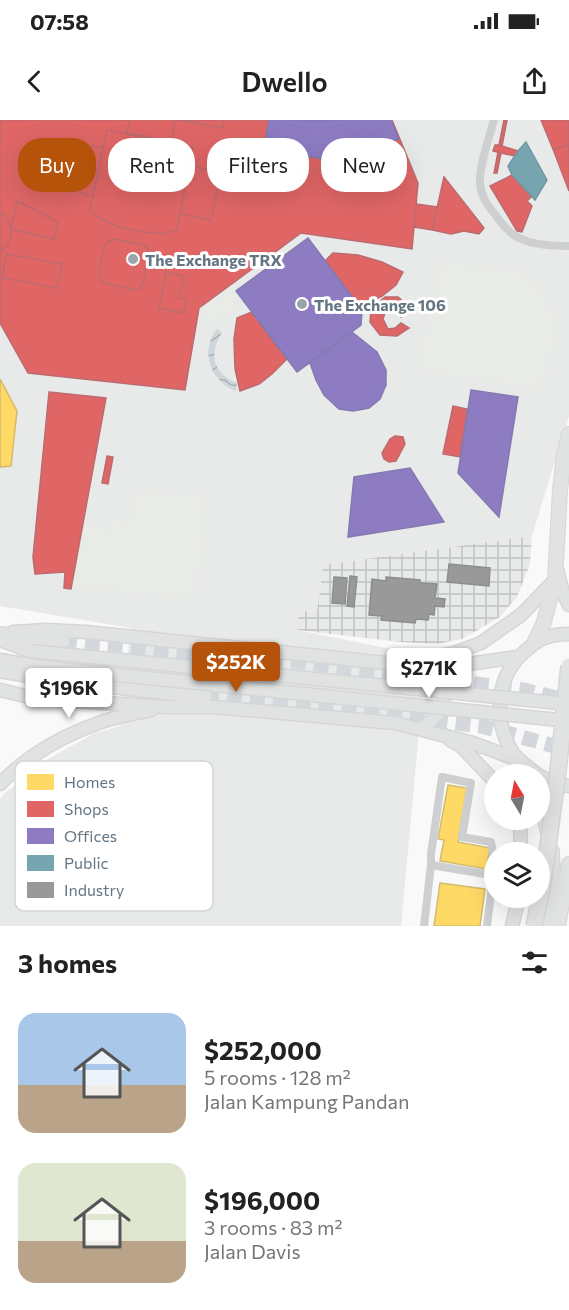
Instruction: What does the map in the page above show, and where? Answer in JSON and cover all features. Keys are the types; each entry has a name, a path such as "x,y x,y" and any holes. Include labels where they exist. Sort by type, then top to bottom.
{"highway":[{"path":"0,636 62,641"},
{"path":"546,925 543,883 569,666"},
{"path":"0,670 64,680 204,696"}],"main road":[{"path":"524,764 514,755 507,740 499,706 500,693 508,670 535,641 544,622 556,574 560,490 569,434"},
{"path":"556,574 569,605"},
{"path":"395,664 451,654 481,643 521,615 556,574"},
{"path":"0,636 34,630 86,632 395,664 435,666 518,657"},
{"path":"535,641 549,636 569,634"},
{"path":"0,636 30,651 569,704"},
{"path":"0,660 43,668 569,721"},
{"path":"421,729 438,715 445,695 444,676 435,666"},
{"path":"0,690 33,698 167,707 214,706 395,723 473,743 516,764"},
{"path":"25,761 55,742 97,723 167,707"},
{"path":"440,734 461,746 484,770"},
{"path":"0,784 15,770"},
{"path":"550,780 569,786"},
{"path":"546,925 553,880 552,852 548,830"},
{"path":"546,925 569,864"},
{"path":"512,926 516,908"},
{"path":"527,926 531,908"}],"street":[{"path":"494,120 481,174 483,198 513,235 552,246 569,246"},
{"path":"424,926 442,777 471,783 462,837 491,842"},
{"path":"431,865 484,874"},
{"path":"487,926 489,908"}],"shaded area":[{"path":"0,120 569,120 569,416 532,536 323,565 317,612 299,611 297,630 426,656 401,926 0,926 0,799 15,785 15,911 213,911 213,761 45,761 93,734 119,726 131,628 0,606"},
{"path":"451,262 526,272 545,294 557,320 555,345 541,390 427,372 420,362 437,268"},
{"path":"221,281 239,308 209,322 189,304"},
{"path":"133,490 207,497 197,599 73,587 84,526 108,529 110,518 128,521"},
{"path":"532,536 530,564 517,597 500,617 462,639 437,644 297,630 299,611 317,612 323,565"}],"water":[{"path":"217,329 222,333 215,348 215,362 223,374 237,383 236,391 220,381 210,365 209,347"}],"building: Homes":[{"path":"407,158 417,183 412,232 326,222 329,192 407,192"},
{"path":"0,379 17,411 11,466 0,467"},
{"path":"448,785 467,788 458,842 484,847 484,869 440,861 444,840 438,839"},
{"path":"440,883 484,889 480,926 434,926"}],"building: Shops":[{"name":"The Exchange TRX","path":"0,120 392,120 399,138 321,138 321,192 407,192 407,156 418,183 412,249 301,233 199,308 185,390 28,373 0,323"},
{"path":"129,120 175,120 173,138 152,138 127,133"},
{"path":"178,120 224,120 223,128"},
{"path":"504,120 507,120 502,146 499,145"},
{"path":"541,120 569,120 569,145 553,149"},
{"path":"107,130 147,138 108,138 108,192 184,192 177,230 164,234 141,232 119,227 101,219 90,209 94,192 96,192 96,181"},
{"path":"495,145 518,151 515,156 493,151"},
{"path":"569,145 569,191 553,149"},
{"path":"96,147 103,148 96,182"},
{"path":"498,152 501,153 497,173 494,173"},
{"path":"195,167 207,169 207,192 217,192 211,220 180,214 184,192 195,192"},
{"path":"512,175 532,196 527,201 532,206 522,232 517,231 490,186"},
{"path":"444,177 484,228 479,234 464,231 451,234 432,230"},
{"path":"77,192 94,192 93,196"},
{"path":"17,201 58,222 54,239 11,229"},
{"path":"416,204 437,207 432,230 414,227"},
{"path":"0,212 9,222 11,237 0,252"},
{"path":"113,239 144,245 147,248 149,255 143,283 139,289 135,290 101,281 99,274 104,246"},
{"path":"333,253 358,255 382,262 403,272 396,285 382,296 369,302 356,302 325,261"},
{"path":"7,254 62,264 57,288 2,278"},
{"path":"166,272 184,276 179,298 187,300 184,313 159,308"},
{"path":"385,297 398,297 412,309 401,317 395,310 385,313 383,319 388,329 395,328 401,323 409,328 397,336 380,335 370,322 371,309"},
{"path":"252,312 287,359 259,384 240,391 235,369 234,339 237,318"},
{"path":"49,392 106,398 71,589 64,588 65,572 35,574 33,557"},
{"path":"453,406 467,409 460,457 443,454"},
{"path":"395,436 403,437 405,444 396,461 389,462 384,459 382,453 390,439"},
{"path":"107,456 113,457 108,484 102,483"}],"building: Offices":[{"path":"269,120 391,120 399,138 321,138 321,158 309,156 309,138 266,138"},
{"name":"The Exchange 106","path":"308,238 362,310 361,325 297,372 236,291"},
{"path":"352,332 377,352 386,370 386,385 380,399 369,408 353,411 339,409 324,395 310,363"},
{"path":"471,390 518,397 499,517 458,473"},
{"path":"410,468 444,522 348,537 354,477"}],"building: Public":[{"path":"526,142 547,180 535,200 512,175 508,166"}],"building: Industry":[{"path":"449,564 490,568 489,586 447,582"},
{"path":"350,576 357,577 354,607 347,606"},
{"path":"334,577 347,578 345,604 332,603"},
{"path":"386,577 437,584 435,598 445,599 444,607 435,606 434,615 429,614 428,620 416,619 415,623 381,620 382,616 369,615 372,579 386,581"}],"tunnel":[{"path":"62,641 310,663 524,690 569,701"},
{"path":"204,696 481,726 569,750"}],"place":[{"name":"The Exchange TRX","path":"133,259"},
{"name":"The Exchange 106","path":"302,304"}]}
